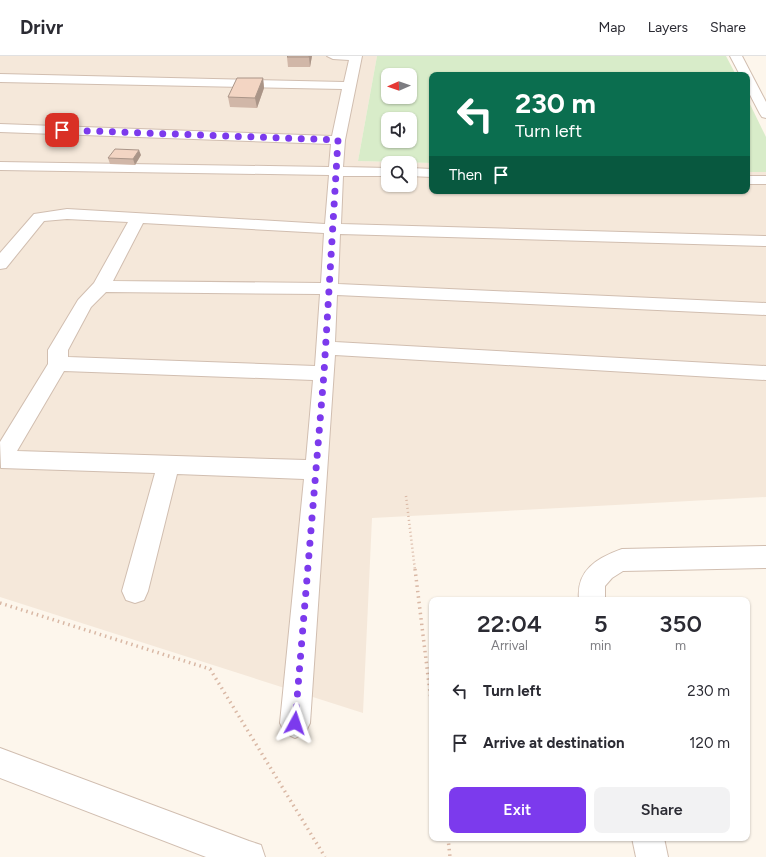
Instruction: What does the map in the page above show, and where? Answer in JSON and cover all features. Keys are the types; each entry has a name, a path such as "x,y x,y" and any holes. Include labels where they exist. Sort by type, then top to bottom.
{"street":[{"path":"295,723 324,373 338,140 356,56 333,56"},
{"path":"736,56 744,72"},
{"path":"0,78 349,86"},
{"path":"750,84 766,114"},
{"path":"0,128 338,140"},
{"path":"0,166 381,172"},
{"path":"417,172 429,173"},
{"path":"750,180 766,180"},
{"path":"0,264 39,217 67,214 333,229 766,241"},
{"path":"138,218 100,286 84,304 58,350 58,364 1,460 316,470"},
{"path":"100,286 329,288 766,309"},
{"path":"325,348 766,373"},
{"path":"58,364 324,373"},
{"path":"135,591 168,465"},
{"path":"591,597 590,592 595,577 607,566 622,560 766,557"},
{"path":"0,764 249,857"},
{"path":"649,841 652,857"}],"path":[{"path":"406,496 429,684"},
{"path":"0,603 210,669 325,857"},
{"path":"448,841 450,857"}],"shaded area":[{"path":"0,56 377,56 358,161 381,162 381,192 417,192 417,163 429,163 429,194 750,194 750,172 766,172 766,497 372,518 363,713 0,597"}],"green space":[{"path":"377,56 726,56 734,72 429,72 429,163 417,163 417,156 381,156 381,162 358,161"},
{"path":"750,104 766,137 766,172 750,172"}],"building":[{"path":"309,56 309,57 287,57"},
{"path":"237,78 263,78 255,98 228,97"},
{"path":"115,149 139,150 133,159 108,158"}],"route":[{"path":"62,130 338,140 324,373 295,723"}]}
